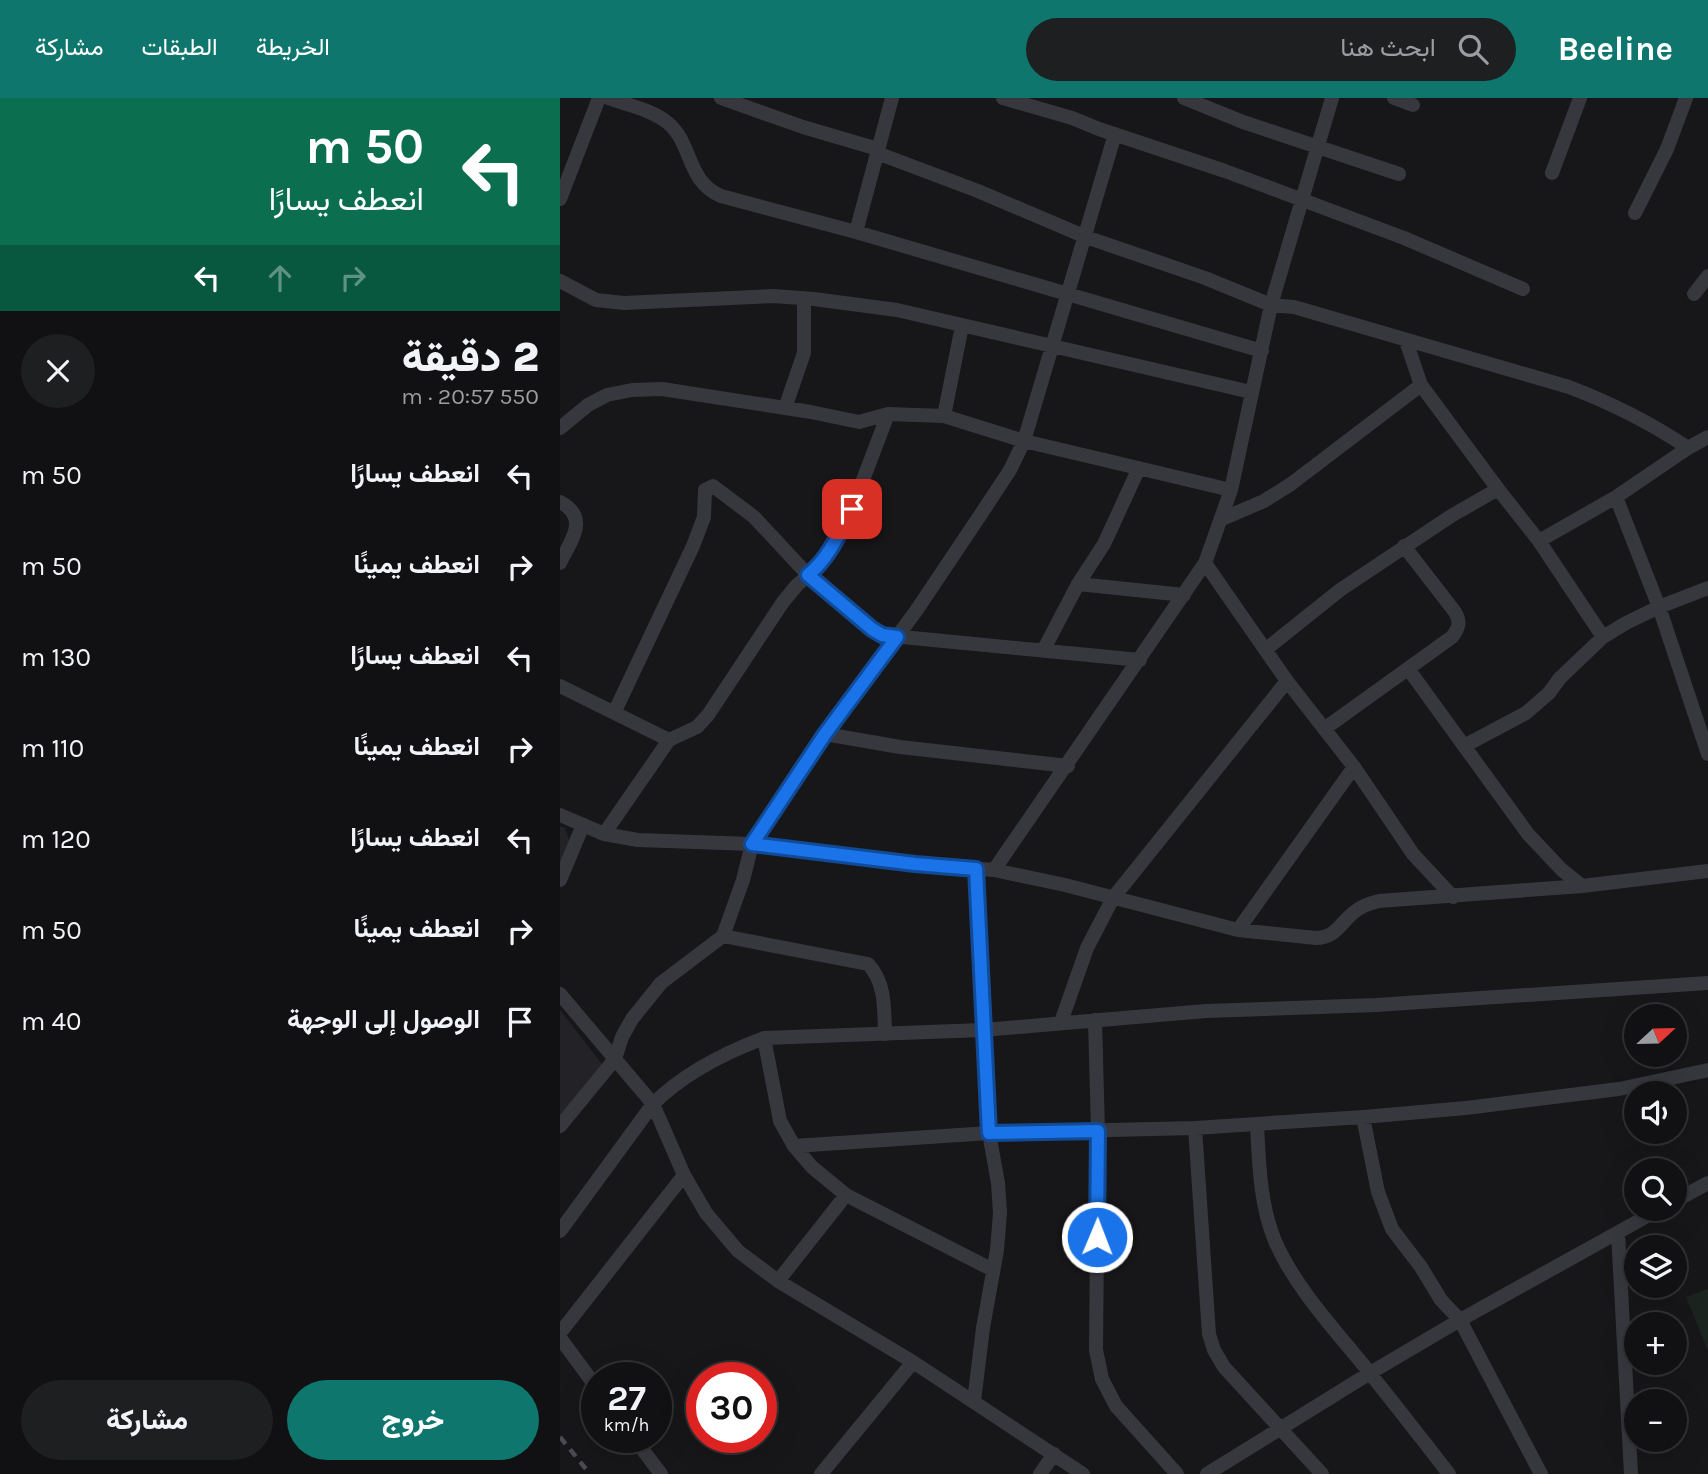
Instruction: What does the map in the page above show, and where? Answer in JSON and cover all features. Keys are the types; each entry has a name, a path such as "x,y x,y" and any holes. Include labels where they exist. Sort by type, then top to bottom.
{"street":[{"path":"560,199 598,98"},
{"path":"608,98 667,122 677,135 697,176 711,192 1262,351"},
{"path":"722,98 877,151 1086,237 1205,278 1271,305 1294,307 1600,398 1688,448"},
{"path":"856,232 892,98"},
{"path":"1003,98 1072,118 1301,199 1404,238 1522,289"},
{"path":"1184,98 1243,122 1399,174"},
{"path":"994,870 1205,563 1231,490 1271,305 1332,98"},
{"path":"1394,98 1413,105"},
{"path":"1552,173 1580,98"},
{"path":"1635,213 1667,149 1686,98"},
{"path":"560,1126 615,1059 632,1018 661,983 723,936 743,880 752,844 825,734 897,637 1010,470 1024,441 1115,134"},
{"path":"1694,294 1708,276"},
{"path":"560,281 596,300 624,303 773,296 897,310 1251,393"},
{"path":"785,408 804,353 804,298"},
{"path":"944,416 962,326"},
{"path":"1406,341 1421,385 1539,541 1603,638"},
{"path":"1222,519 1264,501 1291,484 1421,385"},
{"path":"560,428 588,405 607,394 662,389 859,422 888,414 944,416 1024,441 1231,490"},
{"path":"604,834 669,740 697,727 708,715 783,602 818,567 831,548 852,509 888,414"},
{"path":"1539,541 1616,497 1688,448 1707,443"},
{"path":"1044,649 1078,584 1104,544 1139,468"},
{"path":"615,711 693,546 704,517 707,488 713,486 754,517 808,575 882,635 1140,660"},
{"path":"1265,650 1340,590 1404,546 1498,489"},
{"path":"1616,497 1659,607 1708,754"},
{"path":"560,502 573,511 577,519 575,531 560,563"},
{"path":"1324,729 1409,670 1452,637 1457,630 1459,618 1404,546"},
{"path":"1205,563 1287,681 1354,767 1413,854 1453,897"},
{"path":"1078,584 1184,595"},
{"path":"1464,746 1526,713 1603,638 1626,623 1708,588"},
{"path":"1409,670 1528,834 1581,886"},
{"path":"1061,1022 1087,948 1113,898 1287,681"},
{"path":"560,685 669,740"},
{"path":"825,734 900,747 1068,765"},
{"path":"1238,930 1354,767"},
{"path":"560,815 604,834 660,842 752,844 915,864 994,870 1065,884 1238,930 1322,938 1335,932 1353,912 1369,904 1581,886 1708,871"},
{"path":"560,880 583,825"},
{"path":"974,1401 1000,1213 989,1133 976,869"},
{"path":"723,936 868,964 878,974 884,1003 885,1034"},
{"path":"560,1231 653,1104 671,1086 738,1048 764,1038 983,1030 1206,1011 1376,1005 1708,983"},
{"path":"560,994 653,1104 684,1175 706,1213 738,1251 778,1281 913,1362 1083,1474"},
{"path":"1095,1020 1098,1131 1096,1350 1102,1379 1116,1406 1178,1474"},
{"path":"764,1038 780,1121 794,1146 812,1167 846,1195 993,1270"},
{"path":"794,1146 989,1133 1195,1128 1363,1117 1466,1108 1606,1090 1659,1082 1708,1070"},
{"path":"1363,1117 1378,1192 1392,1229 1421,1267 1441,1300 1460,1320 1541,1474"},
{"path":"1257,1125 1260,1178 1275,1239 1284,1259 1449,1474"},
{"path":"1195,1128 1209,1334 1214,1350 1224,1367 1322,1474"},
{"path":"581,1365 560,1335 684,1175"},
{"path":"1687,1194 1708,1183"},
{"path":"778,1281 846,1195"},
{"path":"1207,1474 1460,1320 1640,1221"},
{"path":"1619,1233 1631,1474"},
{"path":"821,1474 913,1362"},
{"path":"645,1453 661,1474"},
{"path":"1040,1474 1054,1454"}],"shaded area":[{"path":"560,826 565,828 569,840 560,862"},
{"path":"560,1010 602,1064 560,1119"},
{"path":"1708,1289 1708,1351 1686,1298"}],"railway":[{"path":"560,1437 590,1474"}],"route":[{"path":"852,509 831,548 818,567 808,575 872,629 882,635 897,637 825,734 752,844 976,869 989,1133 1098,1131 1097,1237"}]}
